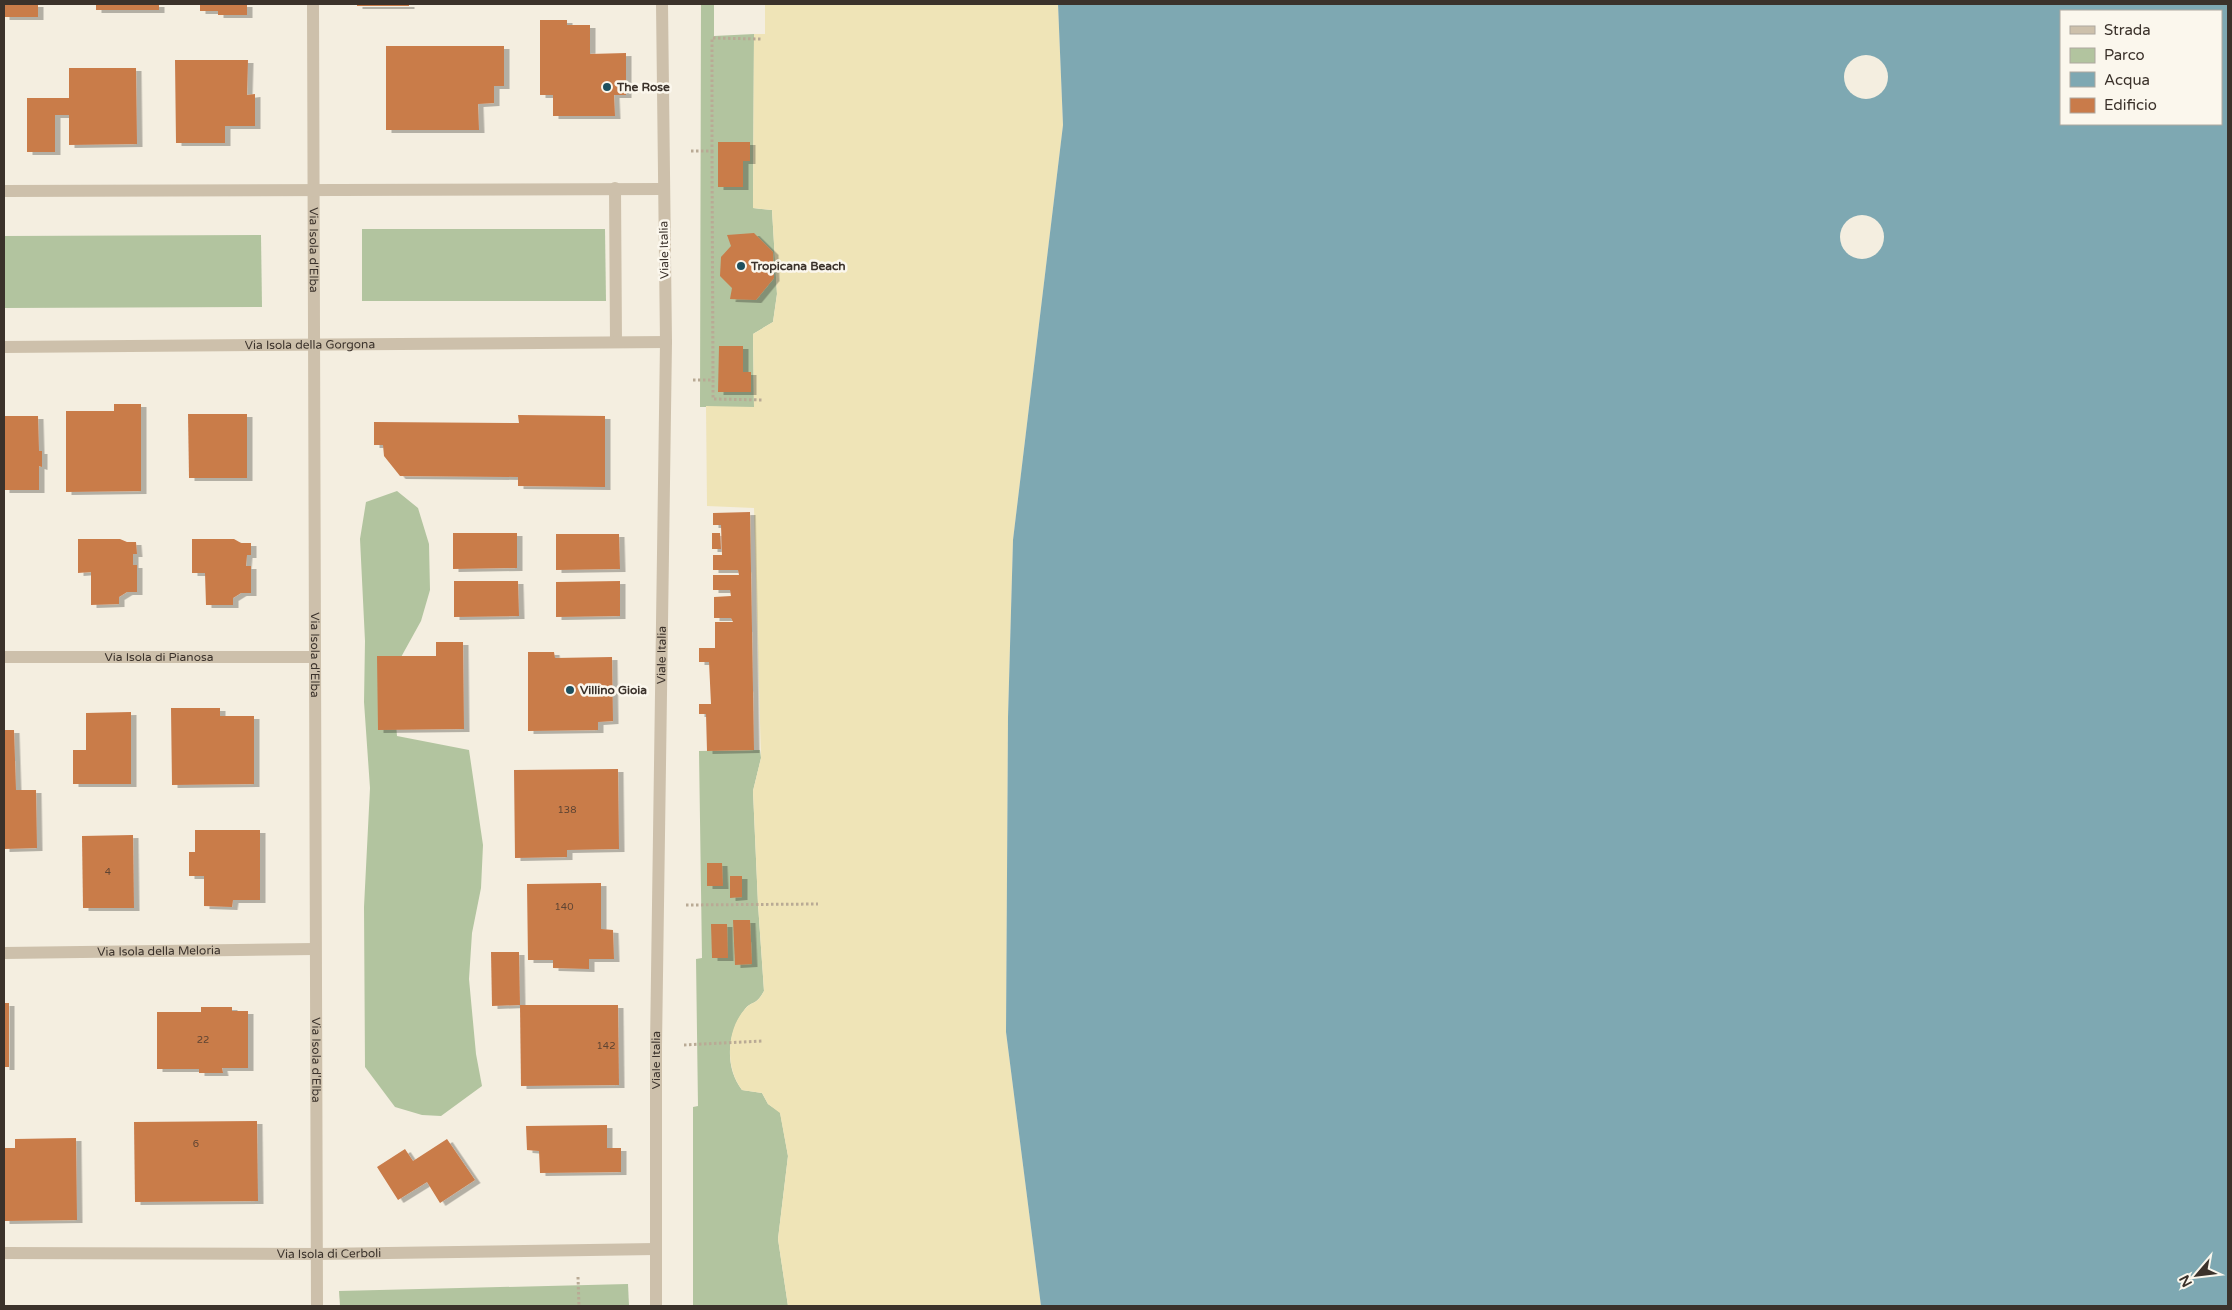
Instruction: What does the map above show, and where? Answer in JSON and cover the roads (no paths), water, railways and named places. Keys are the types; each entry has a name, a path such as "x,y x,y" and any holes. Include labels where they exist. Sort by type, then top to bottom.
{"street":[{"name":"Via Isola d'Elba","path":"313,4 314,948 317,1306"},
{"name":"Viale Italia","path":"656,1306 658,906 666,342 662,4"},
{"path":"620,188 620,342"},
{"path":"4,191 663,189"},
{"name":"Via Isola della Gorgona","path":"4,347 666,342"},
{"name":"Via Isola di Pianosa","path":"4,658 315,657"},
{"name":"Via Isola della Meloria","path":"4,953 314,948"},
{"name":"Via Isola di Cerboli","path":"4,1253 318,1254 655,1249"}],"water":[{"path":"1058,4 2228,4 2228,1306 1041,1306 1006,1032 1008,717 1013,540 1063,125"}],"place":[{"name":"The Rose","path":"607,87"},
{"name":"Tropicana Beach","path":"741,266"},
{"name":"Villino Gioia","path":"570,690"}]}
